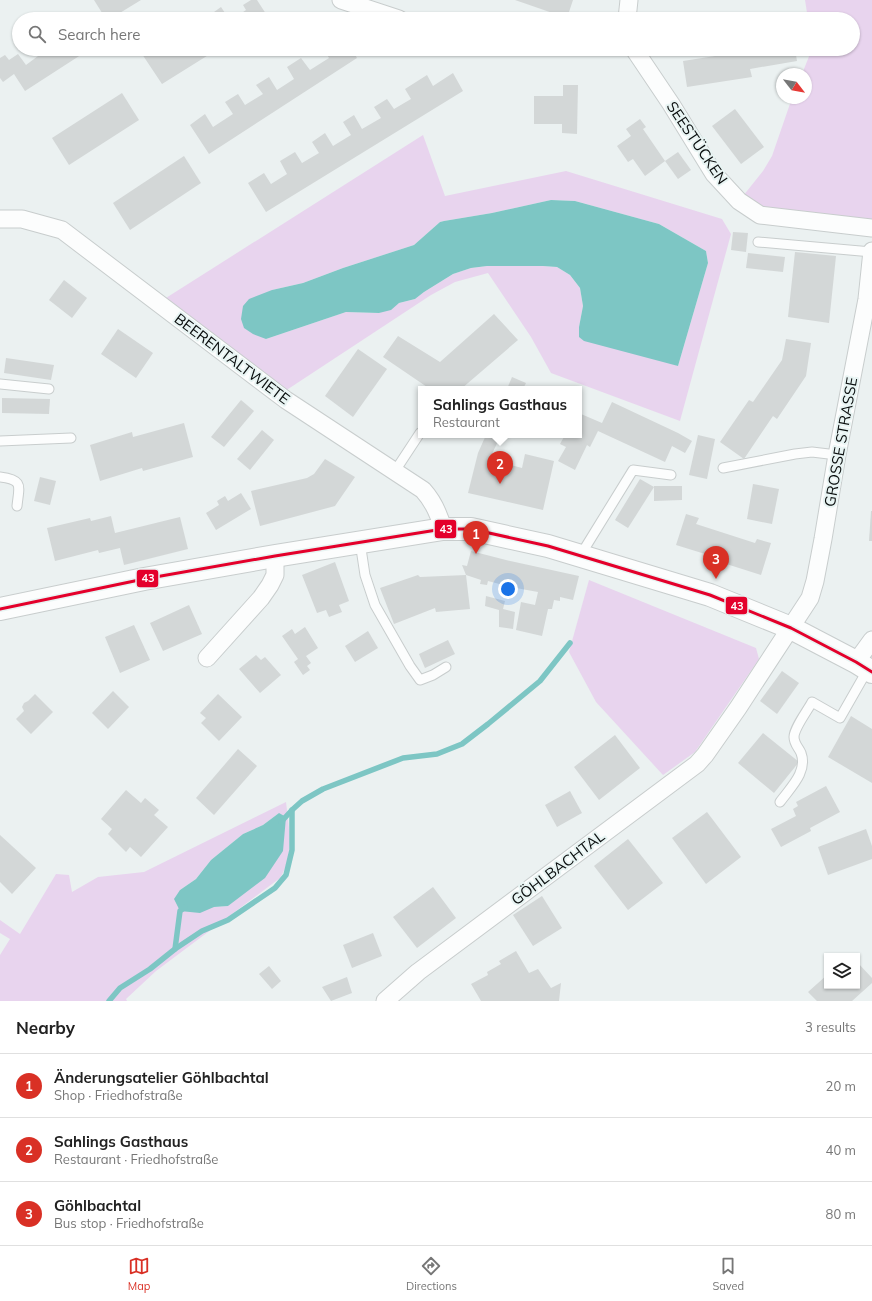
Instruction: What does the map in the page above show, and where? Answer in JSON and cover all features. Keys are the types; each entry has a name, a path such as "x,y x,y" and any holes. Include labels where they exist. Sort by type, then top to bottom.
{"street":[{"path":"341,0 378,12"},
{"path":"628,12 629,0"},
{"name":"SEESTÜCKEN","path":"639,56 671,104 714,174 739,201 760,215 872,228"},
{"name":"BEERENTALTWIETE","path":"0,219 22,219 62,230 286,400 397,472 422,490 430,498 440,517 443,529"},
{"name":"GROSSE STRASSE","path":"791,628 810,598 815,581 837,455 867,299 872,252"},
{"path":"0,609 144,579 275,556 443,529 471,529 548,546 710,595 791,628 865,668 872,640"},
{"path":"207,658 262,598 275,575 275,556"},
{"name":"GÖHLBACHTAL","path":"385,1001 418,972 696,764 704,756 734,714 791,628"}],"lane":[{"path":"758,242 872,252"},
{"path":"0,384 49,389"},
{"path":"397,472 418,436"},
{"path":"0,441 71,438"},
{"path":"723,468 812,452 837,455"},
{"path":"580,556 633,470 671,475"},
{"path":"0,477 10,478 17,481 19,486 17,506"},
{"path":"360,542 365,575 376,605 410,666 420,680 446,667"},
{"path":"780,802 801,774 804,762 801,752 794,742 794,732 812,702 840,718 865,668"}],"shaded area":[{"path":"805,0 872,0 872,228 760,215 739,201 763,171 772,156 790,104 812,104 812,68 804,68 809,56 860,56 860,12 807,12"},
{"path":"423,135 445,196 566,171 722,219 731,234 680,421 551,373 531,337 488,273 455,282 431,295 279,395 158,303","holes":["551,200 575,201 659,224 706,251 708,263 678,366 579,327 583,306 580,288 570,275 557,267 543,266 487,266 471,268 453,274 415,299 399,303 379,313 346,312 266,339 272,290 303,283 343,268 414,245 440,222 492,213"]},
{"path":"589,580 756,648 759,659 695,752 663,775 596,702 569,652"},
{"path":"286,802 289,831 289,851 280,878 156,971 126,999 127,1001 0,1001 0,955 10,939 0,933 0,920 20,934 56,874 69,875 72,892 98,877 144,872","holes":["279,813 242,894 228,906 214,907 180,890 196,879 211,860 243,834 263,825"]}],"water":[{"path":"551,200 575,201 659,224 706,251 708,263 678,366 584,341 579,337 579,327 583,306 580,288 570,275 557,267 487,266 471,268 453,274 415,299 399,303 391,310 379,313 346,312 266,339 253,334 244,328 241,319 243,306 249,299 272,290 303,283 343,268 414,245 440,222 492,213"},
{"path":"279,813 286,817 283,851 265,878 228,906 214,907 200,913 180,911 174,899 180,890 196,879 211,860 243,834 263,825"}],"building":[{"path":"94,0 141,0 121,12 102,12"},
{"path":"251,0 257,0 265,12 243,12 246,10 243,5"},
{"path":"515,0 573,0 569,12 550,12"},
{"path":"221,7 224,12 214,12"},
{"path":"5,55 9,60 15,56 19,56 26,65 38,56 79,56 25,91 14,74 3,82 0,78 0,58"},
{"path":"143,56 207,56 162,84"},
{"path":"328,56 356,56 357,58 209,154 190,125 205,114 213,127 233,114 225,102 238,94 245,105 263,94 256,85 269,77 277,90 294,79 287,67 301,58 310,70 329,58"},
{"path":"715,56 796,56 797,61 750,69 752,77 687,87 683,61"},
{"path":"453,73 463,91 266,212 248,183 264,173 271,184 287,174 280,161 295,152 302,163 319,153 312,142 325,133 333,146 351,135 343,122 354,115 362,129 381,118 374,107 387,99 394,109 411,99 405,89 427,75 433,86"},
{"path":"563,85 578,85 577,134 562,133 562,124 534,124 534,96 563,96"},
{"path":"122,93 139,120 69,165 52,138"},
{"path":"735,109 764,147 741,164 712,126"},
{"path":"640,119 646,127 643,129 665,161 645,176 633,159 628,162 617,146 631,136 626,129"},
{"path":"678,152 691,170 678,179 665,161"},
{"path":"184,156 201,183 130,230 113,203"},
{"path":"733,232 748,233 746,252 731,250"},
{"path":"795,252 836,256 829,323 788,317"},
{"path":"748,253 785,257 783,272 746,268"},
{"path":"64,280 87,298 72,318 49,300"},
{"path":"494,314 518,340 464,386 426,386 383,357 398,336 440,362"},
{"path":"118,329 153,353 136,378 101,354"},
{"path":"786,339 811,343 806,376 777,419 773,416 744,459 720,442 749,400 753,402 782,360"},
{"path":"358,349 387,369 353,417 325,396"},
{"path":"6,358 54,365 51,380 4,373"},
{"path":"512,377 526,383 524,386 508,386"},
{"path":"2,398 50,399 49,414 2,413"},
{"path":"241,400 254,411 224,447 211,437"},
{"path":"612,402 692,441 685,453 672,446 665,462 598,431 590,447 587,445 575,470 558,461 566,447 560,444 563,438 582,438 582,414 602,423"},
{"path":"184,423 193,457 143,471 142,468 100,481 90,445 132,432 133,437"},
{"path":"262,430 274,440 250,470 237,459"},
{"path":"698,435 715,439 707,479 689,475"},
{"path":"485,438 500,438 491,456 500,458 499,462 522,468 525,454 554,461 543,510 468,493 478,453"},
{"path":"325,459 355,477 335,506 260,526 251,491 307,478 314,474"},
{"path":"40,477 56,481 50,505 34,501"},
{"path":"640,479 654,487 628,528 615,520"},
{"path":"753,484 779,489 772,524 747,519"},
{"path":"654,486 682,486 682,500 654,501"},
{"path":"241,493 251,509 216,530 206,513 219,505 217,501 225,496 228,501"},
{"path":"871,511 872,541 869,541"},
{"path":"686,514 699,518 696,524 755,543 757,539 771,543 761,575 717,561 718,558 676,545"},
{"path":"111,516 115,533 180,517 188,549 124,565 120,548 99,553 98,550 55,561 47,528 90,518 91,521"},
{"path":"471,551 579,576 573,600 560,597 560,601 554,600 552,609 548,609 542,636 516,630 521,602 535,605 538,592 516,588 515,591 507,589 507,586 488,581 487,585 480,584 481,580 466,575 462,565 467,566"},
{"path":"335,562 349,601 339,605 342,612 329,617 326,610 317,613 302,575"},
{"path":"418,575 420,577 466,575 470,609 436,612 435,608 394,624 380,588"},
{"path":"486,596 505,601 503,609 515,612 513,629 499,627 499,610 485,606"},
{"path":"189,605 202,634 163,651 150,623"},
{"path":"134,625 150,660 120,673 105,637"},
{"path":"305,627 318,648 306,656 311,663 307,666 310,670 303,675 294,662 298,659 282,636 292,629 295,634"},
{"path":"368,631 378,648 355,662 345,646"},
{"path":"448,640 455,654 425,668 419,654"},
{"path":"256,655 261,660 265,657 281,675 260,693 239,669"},
{"path":"782,671 799,683 777,714 760,701"},
{"path":"113,691 129,707 108,729 92,713"},
{"path":"35,694 53,712 31,734 16,719 24,711 22,707 24,703"},
{"path":"218,694 242,717 219,741 201,723 206,718 200,713"},
{"path":"851,716 872,729 872,783 828,757"},
{"path":"763,733 799,762 774,793 738,763"},
{"path":"615,735 640,768 599,800 574,767"},
{"path":"238,749 257,766 214,815 196,798"},
{"path":"826,786 840,812 810,828 811,831 781,847 771,829 796,816 793,809 798,806 796,802"},
{"path":"126,790 141,803 145,798 159,810 154,815 168,827 141,857 130,847 126,852 108,834 112,829 101,819"},
{"path":"570,791 582,813 557,827 545,805"},
{"path":"707,812 741,857 706,884 672,838"},
{"path":"866,829 872,846 872,859 828,875 818,847"},
{"path":"0,835 36,868 12,894 0,882"},
{"path":"628,839 663,883 628,910 594,866"},
{"path":"433,887 456,918 417,948 393,917"},
{"path":"542,896 562,928 533,946 513,915"},
{"path":"373,933 382,956 352,968 343,945"},
{"path":"516,951 529,973 538,969 551,988 561,983 559,1001 481,1001 471,984 488,975 487,972 501,964 499,961"},
{"path":"860,965 872,978 872,983 852,1001 817,1001 808,992 824,978 824,989 860,989"},
{"path":"269,966 281,981 272,989 259,974"},
{"path":"347,977 352,993 331,1001 322,987"}],"waterway":[{"path":"281,822 302,801 323,789 403,758 437,754 462,744 540,681 570,643"},
{"path":"175,949 202,931 228,920 275,888 286,875 292,850 292,810"},
{"path":"109,1001 120,988 150,969 175,949 180,911 185,907"}],"transit line":[{"name":"43","path":"0,609 144,579 275,556 443,529 471,529 548,546 710,595 791,628 872,672"}],"place":[{"name":"Sahlings Gasthaus","path":"500,484"},
{"name":"Änderungsatelier Göhlbachtal","path":"476,554"},
{"name":"Göhlbachtal","path":"716,579"}]}
